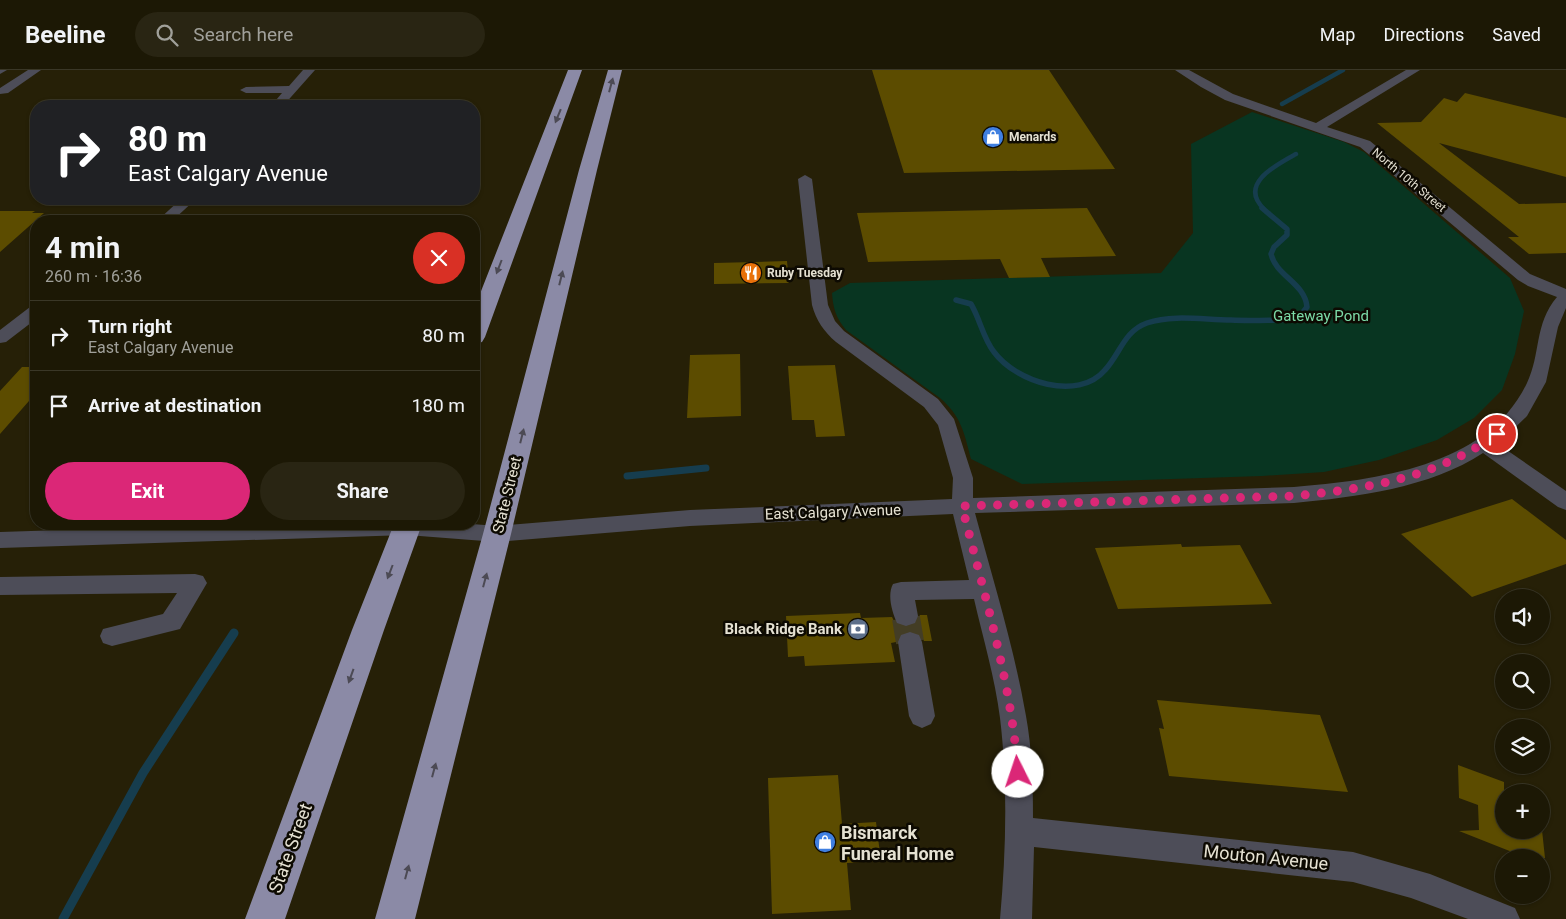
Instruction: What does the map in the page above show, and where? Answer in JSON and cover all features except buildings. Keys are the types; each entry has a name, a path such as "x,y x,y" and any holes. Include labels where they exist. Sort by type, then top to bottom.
{"highway":[{"path":"480,320 576,70"},
{"name":"State Street","path":"395,919 497,534 588,170 615,70"},
{"name":"State Street","path":"265,919 368,630 406,530"}],"street":[{"path":"4,91 35,70"},
{"path":"282,100 309,70"},
{"name":"North 10th Street","path":"1181,70 1229,97 1355,140 1372,148 1524,277 1566,296"},
{"path":"1318,127 1414,70"},
{"path":"246,90 292,89"},
{"path":"805,179 820,305 824,318 837,334 847,342 931,403 941,413 951,432 963,478 962,506 1000,654 1013,718 1020,830 1016,919"},
{"path":"171,215 182,205"},
{"name":"East Calgary Avenue","path":"457,530 497,534 690,518 962,506 1294,496 1342,491 1397,480 1446,464 1484,444 1510,421 1531,394 1537,381 1548,328 1558,305 1566,296"},
{"path":"0,338 30,316"},
{"path":"1484,444 1566,502"},
{"name":"East Calgary Avenue","path":"0,540 272,530"},
{"path":"0,586 195,583 171,622 112,636"},
{"path":"906,616 901,591 983,589"},
{"path":"910,642 922,716"},
{"name":"Mouton Avenue","path":"1020,830 1353,867 1432,889 1504,919"}],"green space":[{"name":"Gateway Pond","path":"1252,112 1344,142 1364,152 1510,278 1524,311 1515,354 1502,390 1474,418 1437,440 1379,460 1324,472 1262,476 1022,484 971,459 961,425 953,411 940,398 846,330 837,317 832,293 850,283 1161,273 1193,233 1191,144"}],"waterway":[{"path":"1282,104 1343,70"},
{"path":"1264,209 1257,200 1255,191 1257,184 1270,170 1296,154"},
{"path":"956,300 971,304 990,347 1004,363 1017,372 1048,384 1079,385 1093,380 1105,370 1133,331 1147,323 1178,318 1288,320 1300,316 1307,307 1305,299 1296,285 1278,268 1271,254 1274,247 1287,235 1287,229 1262,208"},
{"path":"627,476 706,468"},
{"path":"63,919 143,773 234,633"}],"tunnel":[{"path":"906,616 907,620"},
{"path":"906,618 910,642"}],"place":[{"name":"Menards","path":"993,137"},
{"name":"Ruby Tuesday","path":"751,273"},
{"name":"Black Ridge Bank","path":"858,629"},
{"name":"Bismarck Funeral Home","path":"825,842"}],"route":[{"path":"1018,772 1013,718 1000,654 962,506 1294,496 1342,491 1369,487 1423,473 1464,455 1497,434"}]}
